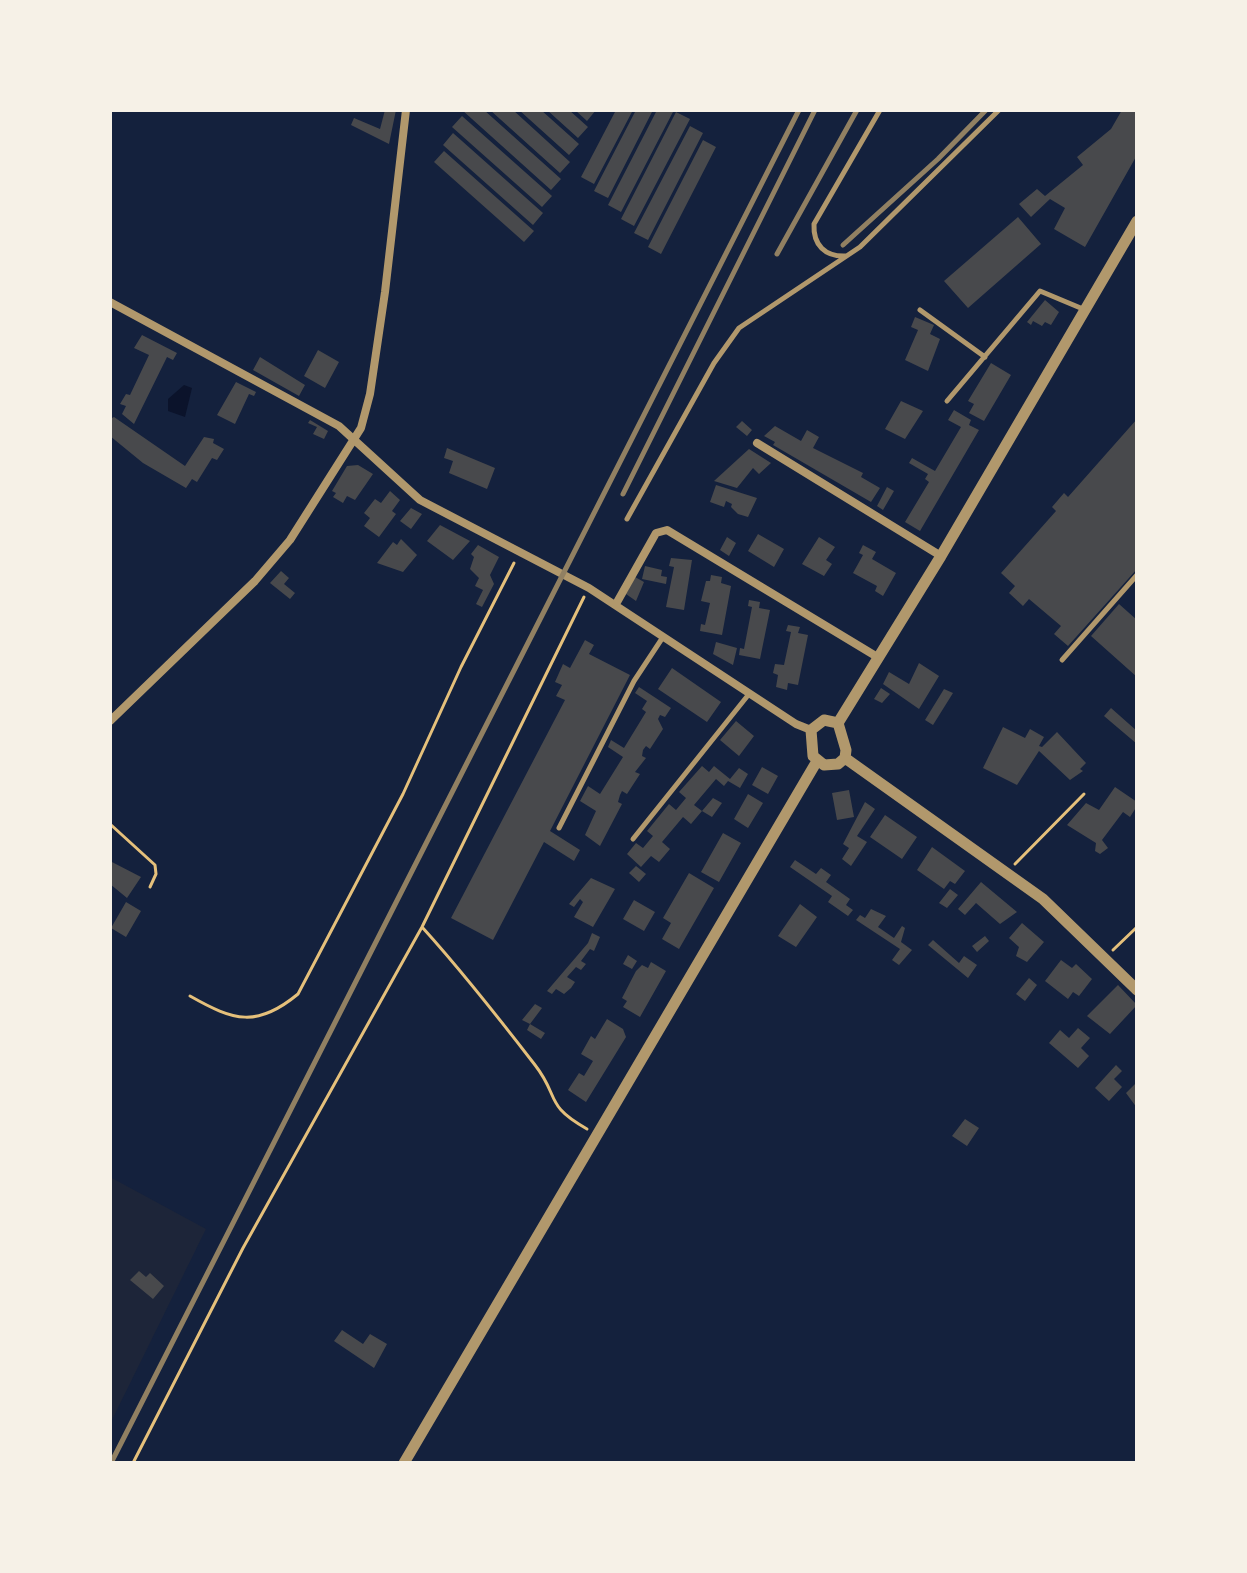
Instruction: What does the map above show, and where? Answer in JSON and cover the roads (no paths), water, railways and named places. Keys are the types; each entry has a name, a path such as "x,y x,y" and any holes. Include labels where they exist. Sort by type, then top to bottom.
{"street":[{"path":"110,721 255,581 290,540 340,456 354,440 370,394 406,110"},
{"path":"1137,221 1132,240 1085,309 941,556 838,723 845,758 1043,899 1137,990"},
{"path":"110,302 304,406 354,440 420,500 589,588 749,694 811,730 817,761 404,1463"},
{"path":"757,443 941,556"},
{"path":"616,604 656,533 667,530 879,658"},
{"path":"811,730 824,720 838,723"},
{"path":"817,761 832,765 845,758"}],"lane":[{"path":"847,256 834,256 823,250 815,238 814,224 880,110"},
{"path":"627,519 714,363 739,328 847,256 940,171 999,110"},
{"path":"947,401 1040,291 1085,309"},
{"path":"920,310 985,357"},
{"path":"1062,660 1137,575"},
{"path":"559,828 634,681 664,637"},
{"path":"633,839 749,694"}],"railway":[{"path":"111,1463 799,110"},
{"path":"623,494 815,110"},
{"path":"777,254 857,110"},
{"path":"843,245 938,159 986,110"}]}
